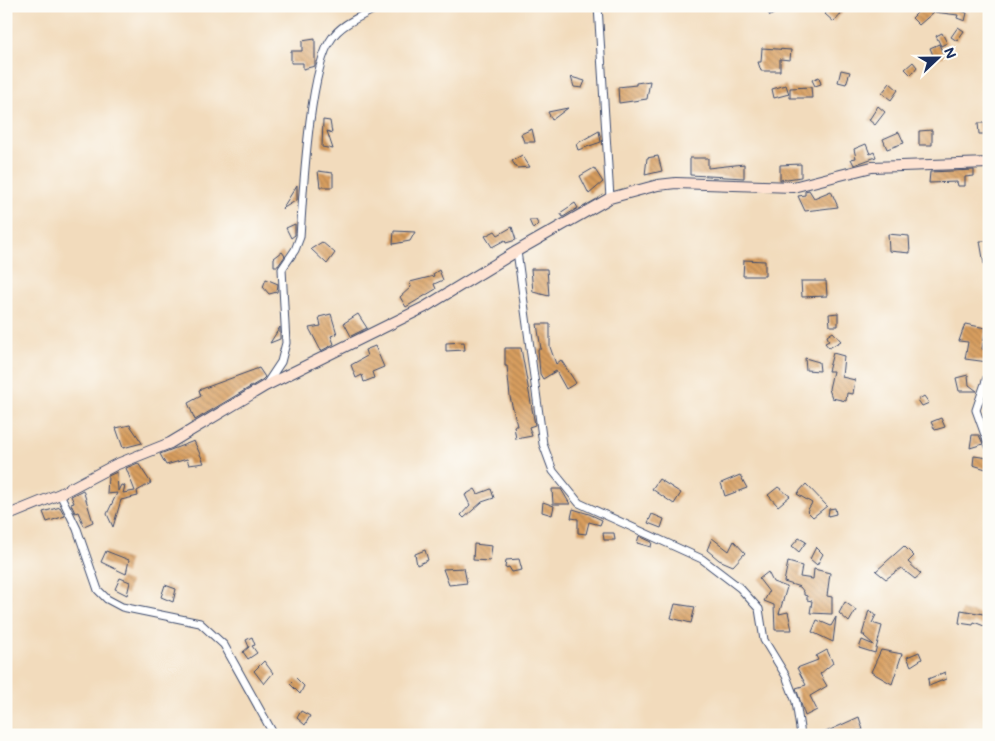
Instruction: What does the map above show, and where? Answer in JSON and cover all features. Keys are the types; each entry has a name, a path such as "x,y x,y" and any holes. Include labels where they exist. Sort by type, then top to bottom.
{"street":[{"path":"265,386 281,362 286,343 282,269 296,250 300,237 315,88 324,52 332,37 345,25 379,6"},
{"path":"598,6 610,198"},
{"path":"6,516 60,494 115,465 170,443 265,386 425,307 517,250 610,198 658,185 676,183 805,186 872,167 989,163"},
{"path":"517,250 542,444 554,471 579,503 702,559 740,588 760,609 764,640 786,676 796,702 801,735"},
{"path":"989,372 976,410 989,446"},
{"path":"60,494 76,529 98,590 107,599 122,607 200,623 224,645 274,735"}],"building":[{"path":"776,6 779,11 770,16 766,8"},
{"path":"832,6 837,6 843,12 834,22 825,14"},
{"path":"918,6 948,6 967,13 965,21 957,18 958,15 934,12 919,25 912,18 921,9"},
{"path":"958,27 964,31 957,41 951,37"},
{"path":"942,33 947,43 941,46 936,36"},
{"path":"315,39 315,66 303,69 303,63 291,63 291,51 302,51 302,41"},
{"path":"939,44 944,56 935,60 930,48"},
{"path":"762,48 791,50 790,60 780,59 780,71 761,71 758,62 761,62"},
{"path":"913,62 917,67 911,75 905,69"},
{"path":"841,70 850,72 846,84 838,82"},
{"path":"571,77 585,81 582,88 574,87"},
{"path":"819,77 821,84 815,86 812,80"},
{"path":"650,81 647,99 619,103 618,87"},
{"path":"890,83 898,90 891,100 882,93"},
{"path":"786,85 789,94 774,98 772,89"},
{"path":"811,87 812,98 790,98 790,88"},
{"path":"878,106 885,112 875,125 869,120"},
{"path":"568,108 552,120 548,112"},
{"path":"323,120 330,121 332,133 327,131 333,149 322,147"},
{"path":"978,123 988,123 988,134 979,134"},
{"path":"532,129 535,142 524,142 521,134"},
{"path":"932,130 932,145 919,145 919,131"},
{"path":"599,131 601,142 578,150 576,144"},
{"path":"899,132 904,143 887,149 883,139"},
{"path":"866,144 870,154 874,152 876,157 854,165 851,159 856,158 854,149"},
{"path":"522,155 530,167 517,168 512,161"},
{"path":"658,156 662,171 645,175 647,158"},
{"path":"690,158 708,158 708,168 744,164 744,178 690,175"},
{"path":"801,164 801,177 780,180 780,165"},
{"path":"594,168 603,182 589,194 580,176"},
{"path":"974,170 974,176 965,177 965,186 958,186 957,182 929,183 930,172"},
{"path":"318,171 333,173 333,187 320,187"},
{"path":"297,185 297,200 282,209"},
{"path":"809,190 814,198 831,191 838,207 805,211 798,196 805,195 805,191"},
{"path":"575,203 578,208 563,217 560,213"},
{"path":"529,220 536,220 538,224 533,229"},
{"path":"295,224 295,235 291,238 286,228"},
{"path":"512,227 516,240 506,243 505,240 492,247 485,236 495,231 498,235"},
{"path":"394,231 415,232 410,241 393,244"},
{"path":"888,234 909,236 910,253 889,251"},
{"path":"980,241 989,241 989,270 985,270"},
{"path":"322,242 335,253 327,264 311,249"},
{"path":"282,252 285,256 278,266 274,266 274,258"},
{"path":"744,260 765,261 765,276 743,276"},
{"path":"531,269 547,269 549,296 533,292"},
{"path":"439,270 443,280 434,284 436,289 406,307 400,297 411,287 410,282 434,276 433,274"},
{"path":"266,279 278,284 277,292 269,294 263,287"},
{"path":"801,281 826,281 827,296 802,297"},
{"path":"838,313 838,326 830,326 829,314"},
{"path":"331,314 337,334 331,336 334,344 321,351 309,328 321,326 319,317"},
{"path":"358,314 367,328 351,336 344,323"},
{"path":"537,324 550,324 550,347 556,364 561,360 576,383 566,389 556,371 543,379 540,374 538,349 541,349"},
{"path":"965,324 986,328 982,349 989,351 988,362 965,359 968,342 959,341"},
{"path":"280,327 280,339 270,343"},
{"path":"833,332 841,341 829,348 825,343 829,341 827,336"},
{"path":"464,342 465,350 446,351 446,343"},
{"path":"375,346 384,367 372,372 374,378 364,382 362,375 356,378 351,365 367,356 365,350"},
{"path":"505,348 521,348 535,425 529,427 532,436 516,439 514,426 517,426 510,397 507,366 505,366"},
{"path":"833,353 844,356 842,377 855,380 853,394 847,393 846,401 832,398 829,389 833,371 828,371"},
{"path":"805,358 819,362 820,371 806,370"},
{"path":"259,368 265,377 262,380 195,420 188,403 201,396 199,390"},
{"path":"968,375 969,385 977,391 959,391 956,378"},
{"path":"924,396 929,403 922,406 918,400"},
{"path":"941,418 945,427 935,430 931,422"},
{"path":"130,425 142,443 123,448 116,428"},
{"path":"972,435 979,435 983,444 970,448"},
{"path":"194,441 204,463 189,465 187,459 166,465 160,454"},
{"path":"974,456 989,458 989,470 973,465"},
{"path":"138,463 151,483 137,491 138,496 121,500 113,527 107,514 117,493 107,494 108,476 117,472 118,491 121,485 125,486 123,493 135,491 126,468"},
{"path":"740,475 747,488 725,496 721,483"},
{"path":"659,479 681,493 674,504 652,489"},
{"path":"806,484 827,506 813,517 807,511 812,503 797,494"},
{"path":"778,487 790,496 778,506 768,495"},
{"path":"475,489 478,494 491,489 494,498 482,502 464,518 461,515 470,505 465,495"},
{"path":"552,489 561,489 570,504 553,504"},
{"path":"83,490 93,522 84,526 78,512 75,513 71,504 74,503 71,496"},
{"path":"543,502 554,506 552,515 542,512"},
{"path":"60,507 65,516 47,522 43,512"},
{"path":"835,508 836,514 828,516 829,509"},
{"path":"573,509 602,520 600,525 589,522 586,534 578,533 578,519 571,518"},
{"path":"652,514 664,519 661,528 648,523"},
{"path":"603,533 614,533 615,540 604,540"},
{"path":"639,536 652,542 651,547 637,543"},
{"path":"712,538 729,551 734,541 745,553 733,566 719,560 707,550"},
{"path":"799,538 806,542 799,552 792,546"},
{"path":"474,544 492,546 490,561 473,560"},
{"path":"904,546 914,556 908,562 921,574 915,579 901,568 886,579 876,571"},
{"path":"816,547 823,554 817,565 810,559"},
{"path":"425,550 428,560 417,565 415,554"},
{"path":"106,551 129,560 126,574 101,562"},
{"path":"519,559 522,570 512,572 509,567 505,568 506,560"},
{"path":"788,562 802,566 800,577 813,579 814,569 830,573 827,596 832,597 832,614 810,613 812,601 807,600 807,596 804,595 800,587 784,582"},
{"path":"464,568 467,583 449,585 443,569"},
{"path":"768,572 773,582 787,587 779,614 788,612 792,630 775,630 774,605 764,601 769,592 759,579"},
{"path":"120,578 130,582 127,595 115,589"},
{"path":"165,585 176,589 173,602 161,597"},
{"path":"845,602 856,610 849,622 839,613"},
{"path":"675,604 695,607 691,623 671,618"},
{"path":"869,610 876,615 872,623 882,626 875,653 859,648 862,640 874,645 865,635 862,635"},
{"path":"961,610 989,615 989,628 974,622 973,625 959,623"},
{"path":"836,617 833,642 812,632 817,620 831,626"},
{"path":"252,637 255,645 252,646 257,653 248,659 243,652 249,647 246,640"},
{"path":"827,650 833,663 820,674 827,686 810,696 817,710 805,716 796,688 806,685 797,668 818,660 816,656"},
{"path":"881,650 902,654 892,684 871,672"},
{"path":"919,652 922,659 911,666 907,657"},
{"path":"264,661 273,673 264,684 254,671"},
{"path":"945,672 946,679 929,686 928,679"},
{"path":"296,678 304,686 300,694 290,684"},
{"path":"301,711 310,716 305,725 297,718"},
{"path":"859,717 863,730 856,731 857,735 819,735"}]}
